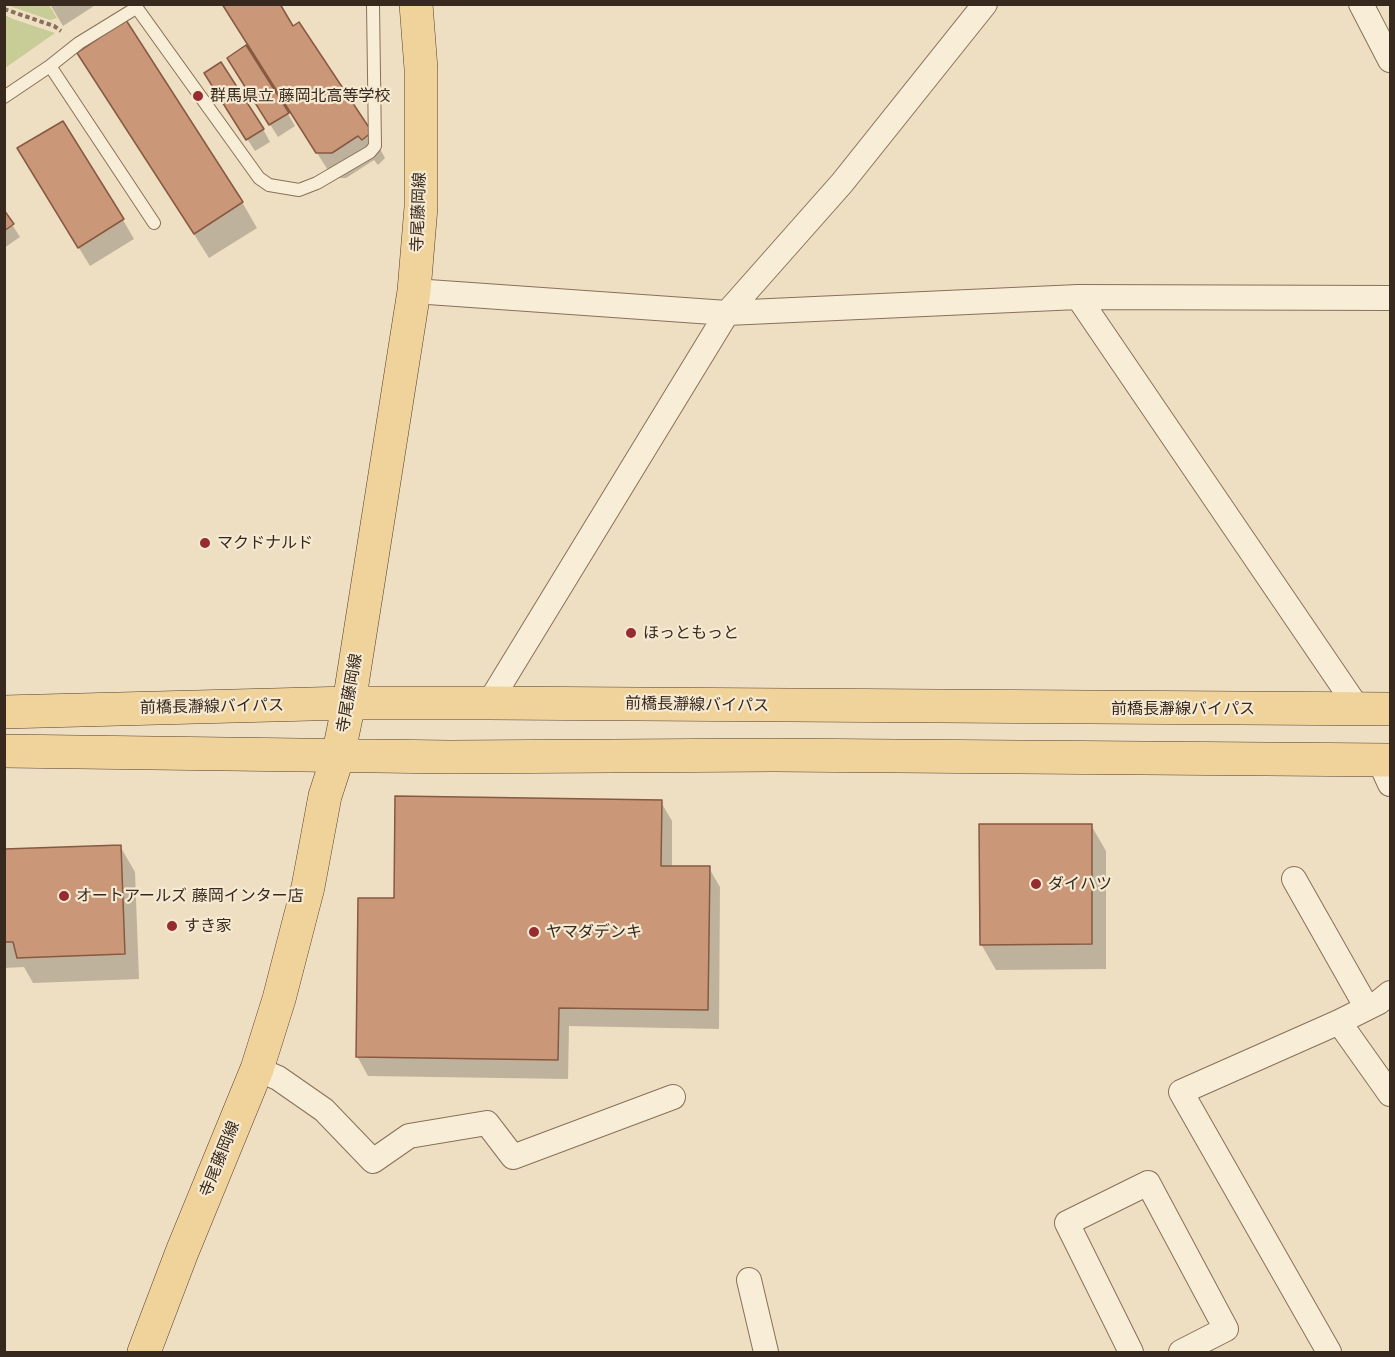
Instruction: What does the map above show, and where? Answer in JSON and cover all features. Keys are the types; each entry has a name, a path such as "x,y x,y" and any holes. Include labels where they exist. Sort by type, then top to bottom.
{"main road":[{"name":"寺尾藤岡線","path":"144,1353 182,1251 257,1069 279,999 308,887 325,796 338,756 349,703 414,291 421,207 421,69 416,4"},
{"name":"前橋長瀞線バイパス","path":"4,712 349,703 1375,710"},
{"path":"4,751 338,756 774,755 1387,768"}],"street":[{"path":"489,703 727,313 842,183 985,4"},
{"path":"1361,4 1390,60"},
{"path":"414,291 727,313 1078,297 1390,298"},
{"path":"1078,297 1375,710"},
{"path":"1294,879 1367,1008"},
{"path":"1329,1353 1181,1092 1339,1022 1379,1002 1390,993"},
{"path":"1339,1022 1390,1094"},
{"path":"257,1069 278,1078 324,1110 373,1161 409,1136 487,1123 513,1156 673,1097"},
{"path":"1131,1353 1066,1223 1148,1183 1226,1329 1180,1353"},
{"path":"749,1280 766,1353"}],"lane":[{"path":"4,97 135,6 259,178 268,184 299,190 317,183 370,152 375,146 373,4"},
{"path":"50,66 154,223"}],"path":[{"path":"4,9 54,26 79,43"}],"green space":[{"path":"7,5 49,5 57,18 50,20"},
{"path":"5,15 13,19 55,33 5,68"}],"building":[{"path":"222,4 280,4 293,26 299,22 372,132 362,140 358,136 332,153 316,153"},
{"path":"126,20 243,202 194,234 77,53"},
{"path":"246,45 289,113 269,125 227,58"},
{"path":"221,62 264,129 246,140 204,73"},
{"path":"63,121 124,219 78,248 17,148"},
{"path":"4,210 14,224 4,231"},
{"path":"395,796 662,800 661,866 710,866 708,1010 559,1008 558,1060 356,1057 358,898 394,898"},
{"name":"ダイハツ","path":"979,824 1092,824 1092,944 980,945"},
{"name":"オートアールズ 藤岡インター店","path":"121,845 125,954 17,958 13,942 4,942 4,849"}],"place":[{"name":"群馬県立 藤岡北高等学校","path":"198,96"},
{"name":"マクドナルド","path":"205,543"},
{"name":"ほっともっと","path":"631,633"},
{"name":"ダイハツ","path":"1036,884"},
{"name":"オートアールズ 藤岡インター店","path":"64,896"},
{"name":"すき家","path":"172,926"},
{"name":"ヤマダデンキ","path":"534,932"}]}
